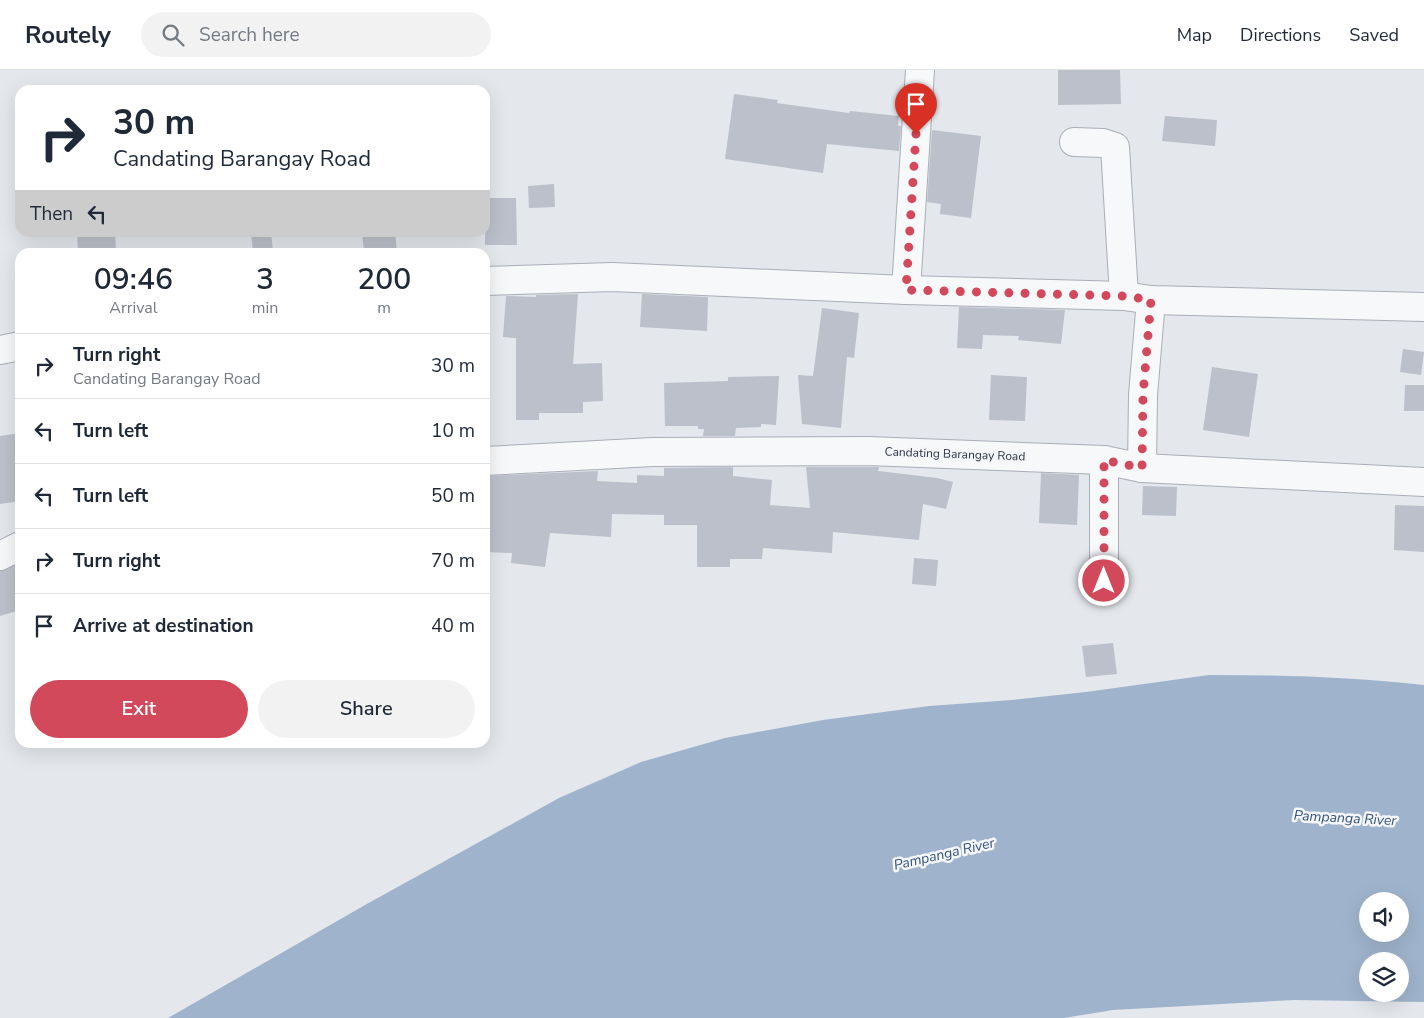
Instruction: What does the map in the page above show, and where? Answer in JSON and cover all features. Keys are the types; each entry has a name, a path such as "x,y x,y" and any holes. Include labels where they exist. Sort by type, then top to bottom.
{"street":[{"path":"906,290 920,70"},
{"path":"1074,142 1103,143 1115,147 1124,296"},
{"path":"490,281 612,277 906,290 1124,296 1151,300 1424,307"},
{"path":"1142,468 1143,395 1151,300"},
{"path":"0,350 15,347"},
{"name":"Candating Barangay Road","path":"490,461 653,452 868,451 1104,460 1142,468 1424,482"},
{"path":"1104,460 1104,581"},
{"path":"0,556 15,548"}],"water":[{"name":"Pampanga River","path":"1209,675 1316,677 1424,685 1424,1002 1409,1002 1409,952 1359,952 1359,1001 1294,1000 1113,1010 1064,1018 168,1018 365,905 559,798 641,762 725,738 823,720 929,706 1012,700"}],"building":[{"path":"1058,70 1120,70 1121,104 1058,105"},
{"path":"734,94 778,100 777,103 849,113 850,111 899,116 898,126 901,126 899,151 827,144 823,173 725,159"},
{"path":"1165,116 1217,120 1215,146 1162,141"},
{"path":"932,130 981,136 971,218 940,214 941,204 927,202"},
{"path":"554,184 555,207 529,208 528,186"},
{"path":"490,198 516,198 517,245 485,245 485,237 490,237"},
{"path":"77,237 115,237 116,248 78,248"},
{"path":"252,237 272,237 273,248 253,248"},
{"path":"362,237 396,237 397,248 364,248"},
{"path":"578,294 573,364 602,363 603,401 583,402 583,413 539,413 539,420 516,420 516,338 503,337 506,296 536,297 536,295"},
{"path":"642,294 708,297 707,331 640,327"},
{"path":"959,307 1065,310 1061,344 1018,340 1019,336 983,335 982,349 957,348"},
{"path":"822,308 859,313 854,358 847,357 841,428 802,424 798,375 813,376"},
{"path":"1403,349 1424,352 1421,375 1400,372"},
{"path":"1212,367 1258,374 1249,437 1203,430"},
{"path":"991,375 1027,377 1025,421 989,420"},
{"path":"779,376 776,425 761,424 761,427 736,428 735,436 703,436 704,429 698,429 698,426 665,426 664,383 728,381 728,377"},
{"path":"1405,385 1424,385 1424,411 1404,411"},
{"path":"15,434 15,502 0,504 0,436"},
{"path":"733,467 733,476 772,480 770,505 810,508 806,467 879,467 878,471 937,478 953,482 946,509 923,504 919,540 833,532 832,553 763,548 762,559 730,559 730,567 697,567 697,525 664,525 664,515 612,514 611,537 550,533 545,567 511,563 512,553 490,552 490,476 598,471 597,481 637,483 637,475 664,476 664,468"},
{"path":"1041,473 1079,475 1077,525 1039,523"},
{"path":"1143,486 1177,487 1176,516 1142,515"},
{"path":"1395,505 1424,506 1424,552 1394,550"},
{"path":"914,558 938,560 936,586 912,584"},
{"path":"15,565 15,612 0,616 0,571"},
{"path":"1113,643 1117,674 1086,677 1082,646"}],"route":[{"path":"916,134 906,290 1124,296 1151,300 1143,395 1142,468 1104,460 1104,581"}]}
